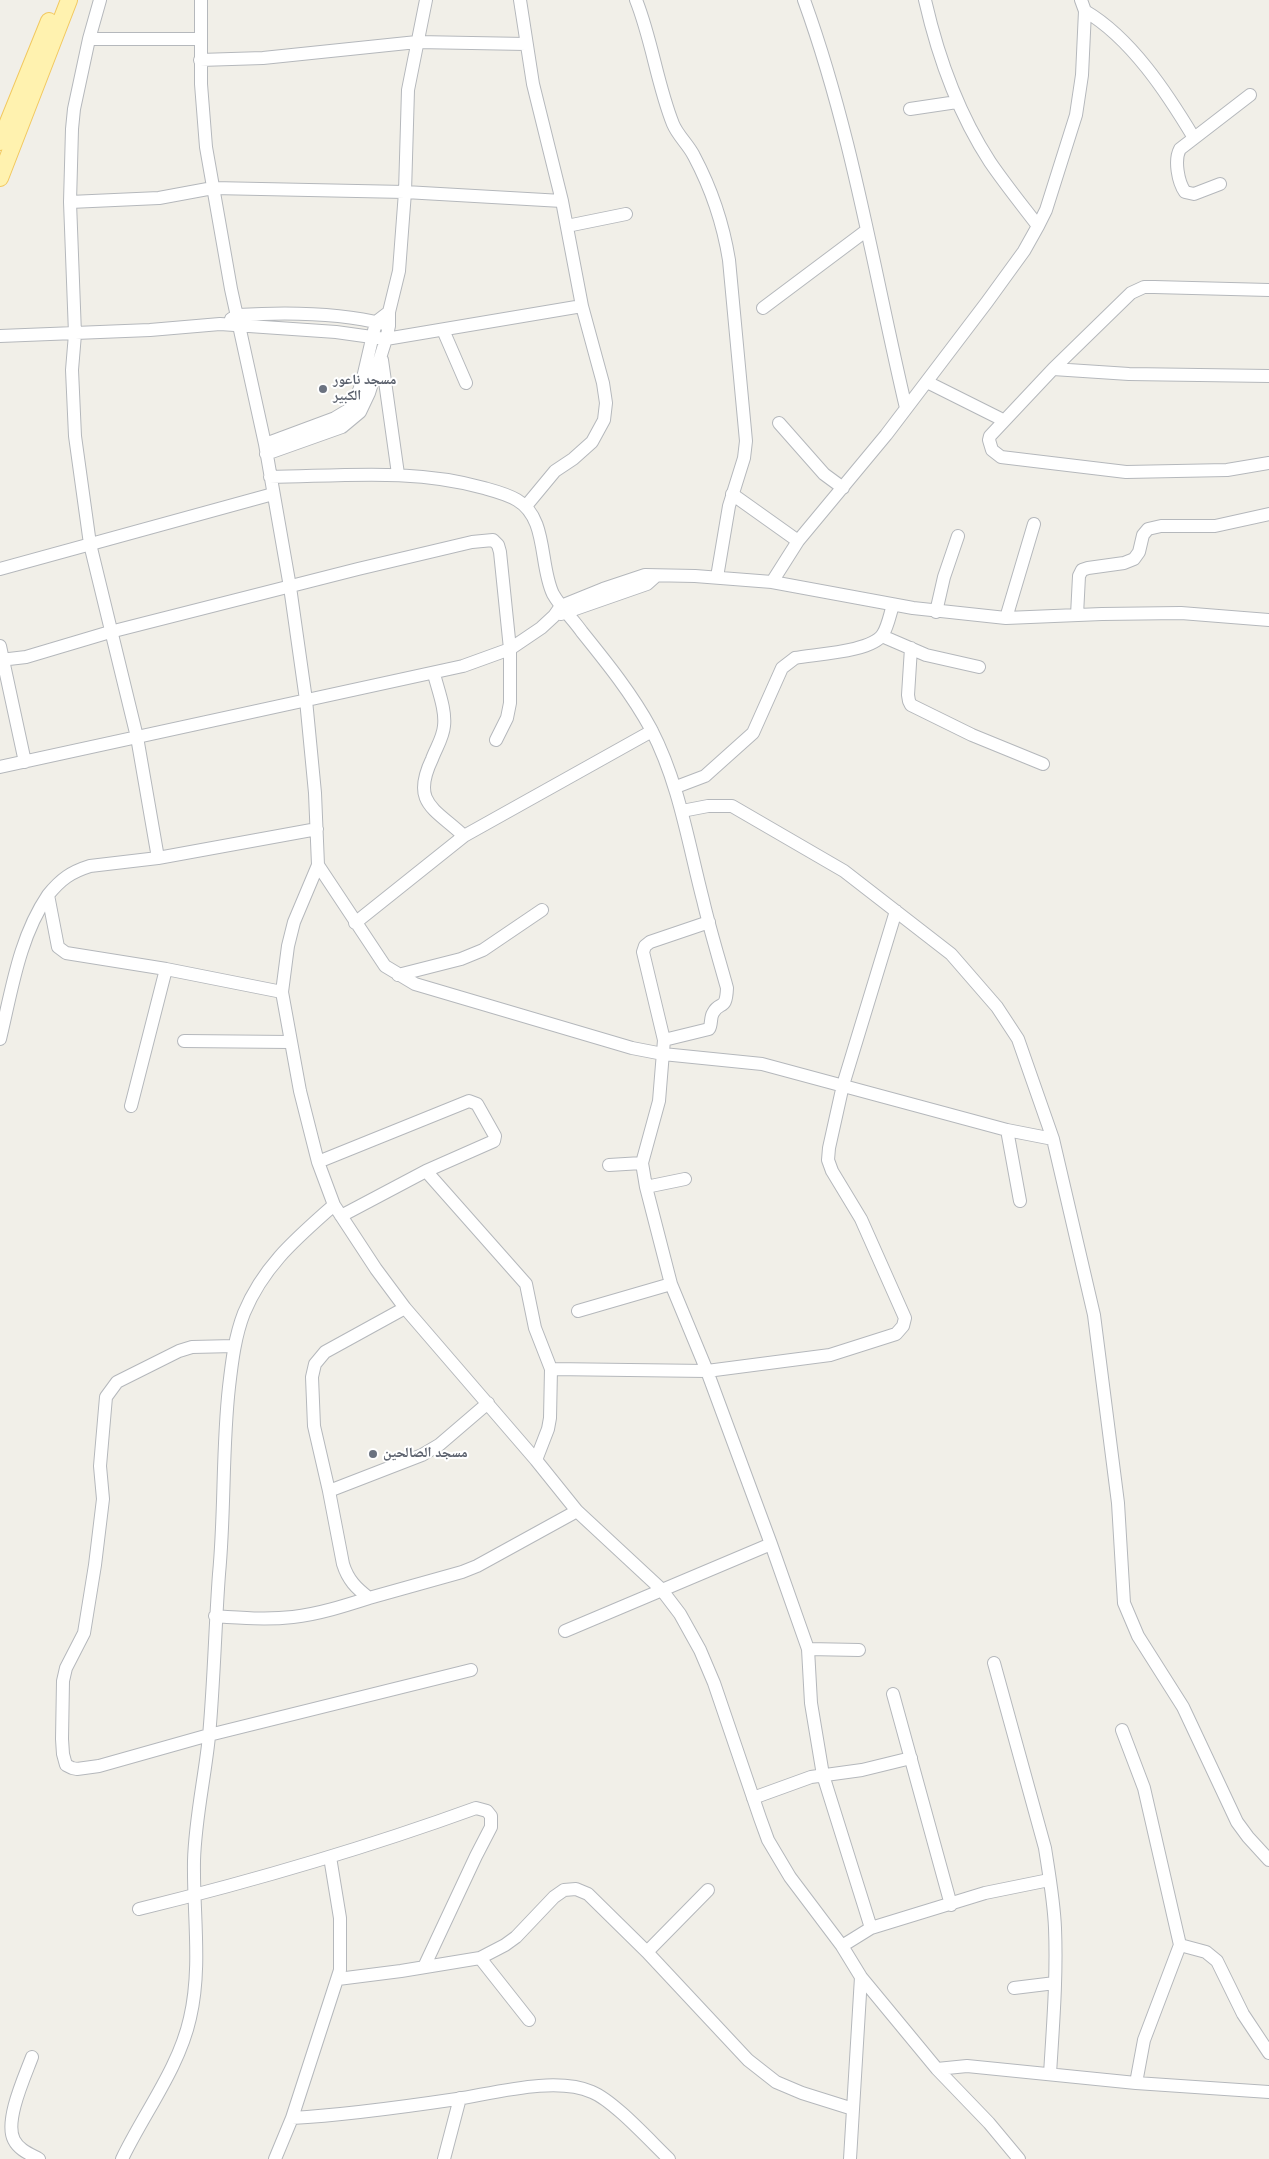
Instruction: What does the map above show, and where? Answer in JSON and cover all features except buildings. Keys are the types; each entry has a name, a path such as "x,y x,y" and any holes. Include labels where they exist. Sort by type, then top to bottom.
{"main road":[{"path":"0,142 58,0"},
{"path":"0,178 69,0"}],"street":[{"path":"100,0 89,39 74,109 70,202 75,334 72,370 75,436 90,544 137,737 158,858"},
{"path":"201,0 200,60 202,116 213,188 266,449 272,494 290,587 306,700 317,829 318,865 294,922 288,946 282,992 300,1092 318,1162 334,1205 405,1308 488,1403 577,1511 661,1589 680,1614 700,1650 726,1716 768,1840 780,1860 862,1977 937,2069 989,2123 1019,2159"},
{"path":"266,449 327,434 350,423 364,406 386,339 389,326 389,312 399,271 408,90 426,0"},
{"path":"520,0 526,44 540,114 562,201 582,306 605,393 606,404 604,420 592,442 573,459 555,471 526,506"},
{"path":"636,0 648,32 657,73 673,123 693,154 715,205 726,241 746,441 744,458 732,494 717,577"},
{"path":"804,0 829,71 867,230 906,408"},
{"path":"926,0 944,67 957,102 989,160 1038,226"},
{"path":"1083,6 1111,30 1149,71 1170,99 1194,138"},
{"path":"772,582 798,541 843,488 927,382 1013,267 1038,226 1046,210 1076,115 1082,75 1083,6"},
{"path":"89,39 200,39"},
{"path":"200,60 264,58 417,42 526,44"},
{"path":"1220,184 1194,194 1188,194 1183,190 1177,165 1177,153 1250,95"},
{"path":"910,109 957,102"},
{"path":"70,202 158,198 213,188 404,192 562,201"},
{"path":"567,226 626,214"},
{"path":"762,308 867,230"},
{"path":"1269,290 1154,287 1137,290 1124,299 1053,369 1004,420 990,436 989,440 992,450 1001,457 1126,472 1227,470 1269,463"},
{"path":"240,321 386,339 582,306"},
{"path":"266,449 335,418 350,409 360,389 376,322 389,312"},
{"path":"0,336 150,330 301,314 376,322 389,326 401,336"},
{"path":"444,330 466,383"},
{"path":"381,354 398,474"},
{"path":"1053,369 1129,374 1269,376"},
{"path":"927,382 1004,420"},
{"path":"779,423 824,474 843,488"},
{"path":"270,478 398,474 436,476 509,496 526,506 536,523 548,582 561,612 626,690 652,731 676,787 727,988 727,999 724,1005 715,1010 710,1029 664,1040"},
{"path":"0,569 272,494"},
{"path":"732,494 798,541"},
{"path":"1077,615 1079,576 1082,570 1124,564 1134,559 1139,552 1143,535 1148,529 1167,526 1215,526 1269,514"},
{"path":"1006,618 1034,524"},
{"path":"936,612 958,536"},
{"path":"2,660 26,657 110,632 472,542 493,540 498,545 500,552 510,649 509,712 496,740"},
{"path":"0,767 434,674 510,649 561,612 645,575 717,577 772,582 936,612 1006,618 1181,613 1269,620"},
{"path":"676,787 705,776 753,733 778,676 786,664 795,658 861,648 882,636 893,605"},
{"path":"882,636 943,660 979,667"},
{"path":"0,646 25,762"},
{"path":"911,648 908,699 912,705 972,735 1043,764"},
{"path":"434,674 445,724 441,738 424,774 422,789 428,802 464,836"},
{"path":"356,923 464,836 652,731"},
{"path":"682,811 717,805 732,806 844,871 951,954 997,1007 1018,1039 1053,1139 1094,1315 1117,1493 1124,1603 1138,1636 1183,1707 1237,1822 1269,1860"},
{"path":"0,1039 26,936 36,914 60,880 80,869 90,866 158,858 317,829"},
{"path":"318,865 385,966 415,984 632,1048 663,1054 762,1064 1007,1130 1053,1139"},
{"path":"48,895 56,939 62,951 282,992"},
{"path":"398,975 461,959 483,950 542,910"},
{"path":"550,1369 707,1371 830,1355 896,1334 903,1326 905,1318 874,1246 861,1219 832,1171 828,1160 828,1148 843,1085 896,911"},
{"path":"709,922 650,942 645,946 643,952 664,1040 659,1101 642,1163 646,1187 671,1284 707,1371 808,1649 811,1702 823,1775 871,1928"},
{"path":"131,1106 166,969"},
{"path":"184,1041 290,1042"},
{"path":"318,1162 469,1101 474,1101 495,1136 494,1141 426,1171 341,1216"},
{"path":"1007,1130 1020,1201"},
{"path":"609,1165 642,1163"},
{"path":"426,1171 526,1284 535,1328 550,1369 550,1418 548,1429 536,1460"},
{"path":"646,1187 685,1179"},
{"path":"122,2159 179,2050 190,2018 196,1976 195,1842 209,1735 215,1616 220,1572 226,1414 234,1346 245,1310 284,1248 334,1205"},
{"path":"578,1311 671,1284"},
{"path":"368,1598 346,1576 314,1426 312,1377 315,1364 325,1352 405,1308"},
{"path":"234,1346 192,1348 179,1351 117,1382 106,1397 103,1407 100,1466 103,1498 90,1599 84,1633 66,1668 63,1681 63,1754 66,1765 72,1768 87,1768 107,1764 209,1735 471,1670"},
{"path":"329,1491 439,1446 488,1403"},
{"path":"215,1616 258,1619 294,1617 324,1611 462,1572 477,1566 577,1511"},
{"path":"565,1631 771,1544"},
{"path":"808,1649 859,1650"},
{"path":"994,1663 1045,1848 1055,1927 1055,1983 1050,2074"},
{"path":"893,1694 951,1905"},
{"path":"1122,1730 1146,1796 1180,1945 1144,2040 1136,2083"},
{"path":"753,1798 798,1781 823,1775 862,1770 911,1758"},
{"path":"139,1909 330,1857 409,1833 476,1808 487,1811 492,1822 491,1828 424,1968"},
{"path":"275,2159 292,2118 338,1979 342,1960 339,1904 330,1857"},
{"path":"842,1946 871,1928 985,1893 1049,1880"},
{"path":"338,1979 424,1968 480,1958 494,1952 510,1941 564,1890 576,1889 588,1894 648,1952 748,2060 776,2082 802,2093 853,2109"},
{"path":"648,1952 708,1890"},
{"path":"1180,1945 1206,1952 1216,1961 1243,2014 1269,2053"},
{"path":"480,1958 529,2020"},
{"path":"850,2159 862,1977"},
{"path":"1014,1988 1055,1983"},
{"path":"32,2056 11,2125 11,2134 18,2146 39,2159"},
{"path":"937,2069 967,2066 1136,2083 1269,2092"},
{"path":"292,2118 327,2116 528,2087 561,2086 591,2091 605,2099 668,2159"},
{"path":"444,2159 460,2098"}],"place":[{"name":"مسجد ناعور الكبير","path":"323,389"},
{"name":"مسجد الصالحين","path":"373,1454"}]}
